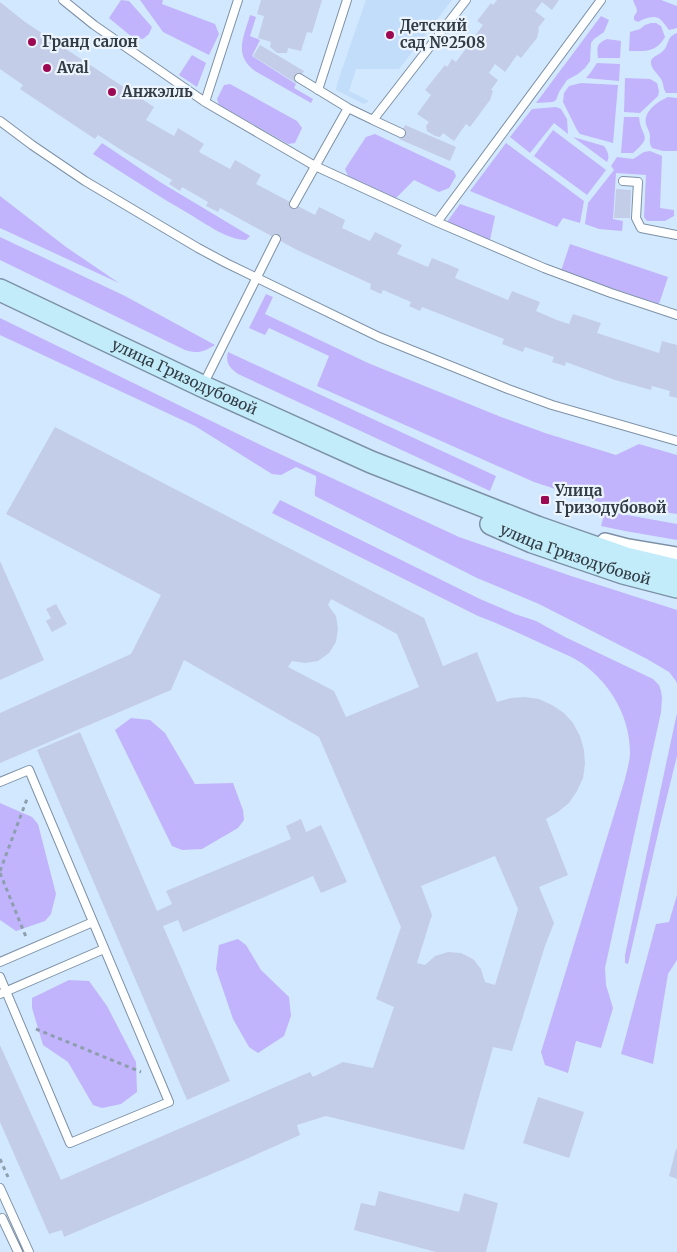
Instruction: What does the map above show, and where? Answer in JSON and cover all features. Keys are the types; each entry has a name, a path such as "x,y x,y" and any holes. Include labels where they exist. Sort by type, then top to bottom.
{"street":[{"name":"улица Гризодубовой","path":"0,290 202,386 371,462 499,512 626,558 677,570"},
{"name":"улица Гризодубовой","path":"371,462 449,506 532,542 623,573 677,587"},
{"path":"499,512 628,547 677,555"}],"lane":[{"path":"63,0 94,25 205,102 315,166 552,271 677,315"},
{"path":"205,102 238,0"},
{"path":"318,90 347,0"},
{"path":"373,120 466,0"},
{"path":"438,222 600,0"},
{"path":"299,78 348,108 401,133"},
{"path":"294,204 348,108"},
{"path":"0,122 77,175 198,248 379,337 508,389 561,408 677,441"},
{"path":"623,181 638,182 636,218 641,228 677,234"},
{"path":"202,386 276,240"},
{"path":"0,782 29,770 169,1102 70,1144 19,1022 3,992 0,978"},
{"path":"0,962 93,922"},
{"path":"3,992 104,949"},
{"path":"0,1188 29,1252"},
{"path":"0,1219 2,1218 18,1252"}],"path":[{"path":"31,949 0,872 33,779"},
{"path":"19,1022 150,1076 160,1082"}],"shaded area":[{"path":"121,0 129,1 152,27 149,34 143,39 132,37 109,18"},
{"path":"140,0 163,0 162,4 215,24 219,34 209,55 163,32"},
{"name":"Детский сад №2508","path":"366,0 452,0 399,69 356,69 349,91 369,101 364,104 336,90"},
{"path":"633,0 661,0 677,6 677,28 669,30 660,19 655,17 646,18 638,22 634,20 637,10"},
{"path":"250,15 256,17 250,36 260,40 252,56 296,84 294,88 313,99 311,103 255,71 248,65 244,59 242,45"},
{"path":"601,16 609,20 604,32 591,43 590,61 585,68 567,80 556,100 553,102 536,103"},
{"path":"651,23 661,26 665,37 662,42 650,50 629,51 630,32"},
{"path":"677,33 677,93 666,93 661,79 654,71 651,61 663,51 671,37"},
{"path":"607,39 621,41 620,58 598,58 598,46"},
{"path":"192,55 206,63 197,87 179,75"},
{"path":"597,63 620,64 619,81 586,78"},
{"path":"625,78 650,79 657,83 658,96 640,113 624,112"},
{"path":"581,83 618,85 613,143 580,134 577,130 563,102 564,93 569,86"},
{"path":"230,84 297,121 302,128 295,143 288,144 219,105 217,99 224,85"},
{"path":"668,97 677,98 677,151 663,151 652,148 650,133 646,124 649,111 660,101"},
{"path":"556,107 561,109 567,119 568,134 554,123 530,153 510,137 532,109"},
{"path":"624,117 639,117 645,136 643,142 633,153 621,153"},
{"path":"553,130 606,170 587,195 534,156"},
{"path":"375,134 454,171 456,176 449,188 439,192 414,180 396,198 348,176 345,169 366,137"},
{"path":"573,137 604,146 608,154 607,162"},
{"path":"102,143 160,182 250,236 246,240 239,239 210,227 142,185 93,154"},
{"path":"506,143 584,201 580,223 563,218 557,227 470,191"},
{"path":"650,151 662,156 660,208 674,210 674,216 665,221 647,221 644,217 646,175 616,173 613,219 623,221 622,231 599,229 585,224 588,203 614,170 611,166 617,157 633,159 644,152"},
{"path":"0,196 66,247 119,283 0,228"},
{"path":"460,204 495,216 490,240 447,222"},
{"path":"0,237 125,296 215,345 201,352 185,350 0,260"},
{"path":"570,244 668,277 659,304 561,271"},
{"path":"266,294 273,297 265,314 368,363 501,417 616,455 639,444 677,455 677,514 607,504 534,482 317,386 329,356 269,328 265,335 249,328"},
{"path":"0,318 267,448 459,537 677,610 677,684 669,672 647,659 539,604 477,578 315,496 316,476 296,467 281,475 272,474 195,426 0,335"},
{"path":"228,352 496,476 490,491 238,374 229,365 227,359"},
{"path":"280,500 480,599 536,621 653,679 659,685 662,698 661,712 605,968 606,985 613,1008 601,1048 576,1041 568,1073 545,1065 541,1052 625,779 630,752 627,727 623,714 602,681 579,661 478,616 272,513"},
{"path":"605,511 677,524 677,540 601,526"},
{"path":"677,713 677,756 628,964 625,963 625,955"},
{"path":"131,718 150,720 165,733 195,784 233,783 243,810 244,820 238,828 202,849 182,850 172,846 115,730"},
{"path":"0,803 32,817 38,824 56,894 51,914 45,921 16,931 0,920"},
{"path":"677,895 677,960 668,974 653,1064 621,1054 656,924 669,922"},
{"path":"238,939 246,945 261,970 289,997 291,1016 284,1036 258,1053 249,1047 233,1019 216,969 219,945"},
{"path":"69,980 89,981 107,1006 136,1062 137,1092 121,1104 102,1108 93,1105 68,1062 43,1045 32,1008 32,998"}],"building":[{"path":"261,0 322,0 312,33 307,32 301,51 288,48 287,53 277,53 270,47 271,42 258,38 264,16 257,14"},
{"path":"497,0 559,0 552,10 542,2 535,11 545,19 538,28 537,38 521,58 517,55 505,72 495,64 489,73 498,80 491,90 493,91 490,100 470,127 466,124 454,141 443,133 440,137 435,136 427,131 426,126 429,122 417,114 431,95 425,90 445,65 447,67 452,59 456,62 483,25 477,21 491,3 493,5"},
{"path":"0,2 25,22 154,107 146,120 174,136 178,128 204,144 199,152 230,169 235,160 261,175 256,184 315,215 319,207 345,220 342,228 370,241 375,232 402,245 397,254 428,267 432,258 459,269 455,278 508,300 512,291 540,302 536,311 557,320 569,324 573,314 601,323 597,333 659,353 662,341 677,345 677,398 669,396 670,391 652,386 651,390 615,380 566,362 565,366 552,362 554,357 525,347 523,352 502,344 504,339 422,307 420,311 409,306 411,302 383,290 381,294 370,289 371,284 297,250 220,208 218,212 206,206 208,202 182,187 180,191 169,184 172,180 98,135 95,139 20,89 23,85 0,69"},
{"path":"260,45 304,71 296,83 253,56"},
{"path":"405,125 456,147 450,161 399,139"},
{"path":"616,189 631,190 630,218 614,218"},
{"path":"55,427 424,618 443,666 477,652 497,702 525,697 539,699 564,713 573,723 580,736 584,750 583,778 569,803 546,819 568,875 539,887 554,923 512,1051 493,1047 464,1150 326,1116 297,1125 300,1135 64,1237 62,1230 49,1234 0,1122 0,1045 61,1180 310,1072 313,1077 343,1062 373,1068 394,1007 376,999 401,927 319,737 184,660 171,690 0,763 0,713 131,654 161,595 6,514","holes":["331,599 397,634 419,687 346,717 334,691 288,667 292,661 305,663 318,661 329,653 336,642 338,629 336,616 328,605","495,856 518,909 495,985 485,982 481,969 473,959 461,953 448,952 435,956 425,965 417,963 432,915 421,886"]},
{"path":"0,561 44,660 0,680"},
{"path":"56,604 67,624 52,632 46,621 51,618 46,609"},
{"path":"80,732 157,911 172,904 166,891 291,839 286,826 301,819 306,832 321,825 347,882 321,893 313,876 183,932 178,920 163,926 230,1081 187,1100 37,750"},
{"path":"538,1097 584,1112 569,1158 523,1143"},
{"path":"677,1149 677,1179 669,1176"},
{"path":"379,1191 459,1212 464,1193 498,1203 486,1252 436,1252 354,1230 361,1203 375,1206"}],"place":[{"name":"Детский сад №2508","path":"390,35"},
{"name":"Гранд салон","path":"32,42"},
{"name":"Aval","path":"47,68"},
{"name":"Анжэлль","path":"112,92"},
{"name":"Улица Гризодубовой","path":"545,500"}]}
